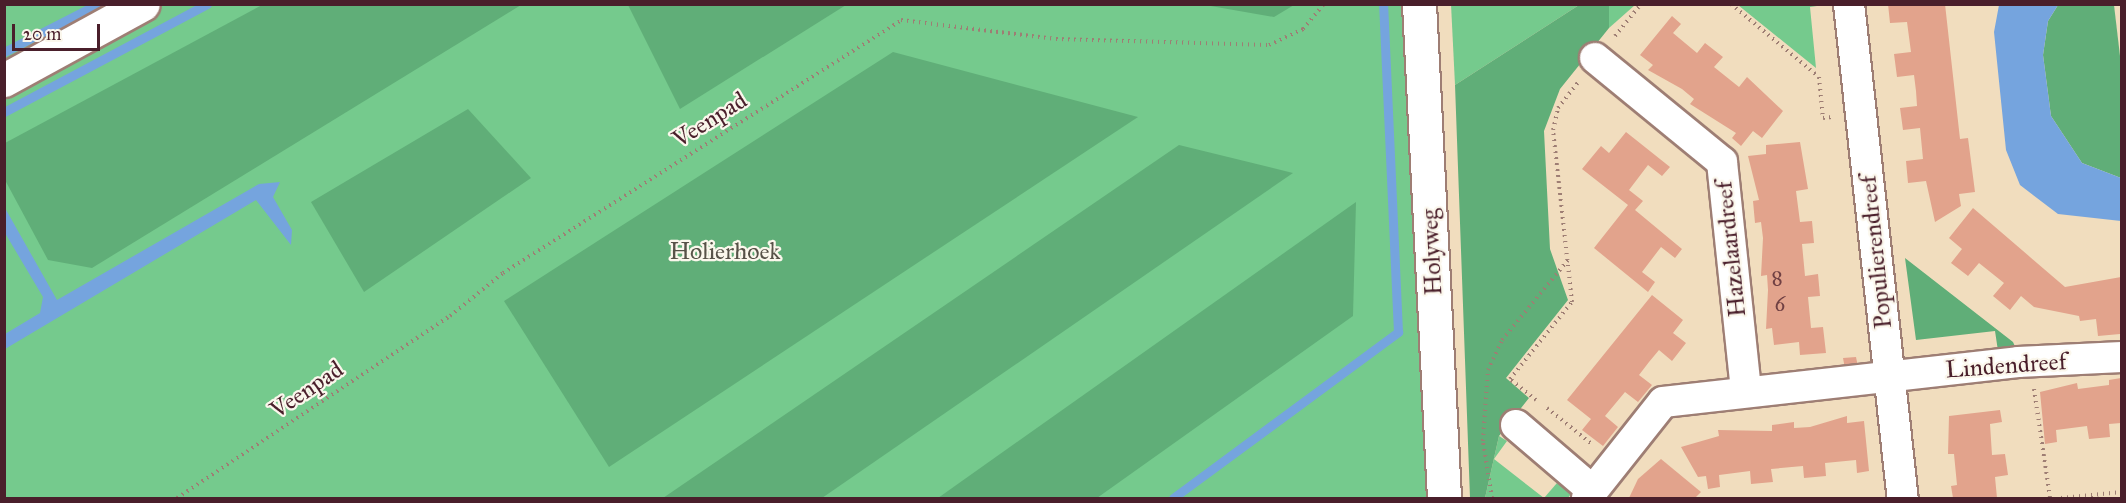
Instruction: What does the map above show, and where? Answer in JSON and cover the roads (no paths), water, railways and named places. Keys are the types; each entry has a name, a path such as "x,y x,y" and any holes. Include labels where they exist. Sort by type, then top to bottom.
{"street":[{"path":"4,80 143,4"},
{"name":"Holyweg","path":"1419,4 1444,498"},
{"name":"Populierendreef","path":"1849,4 1903,498"},
{"name":"Hazelaardreef","path":"1595,58 1722,162 1746,392"},
{"name":"Lindendreef","path":"1890,375 2121,357"},
{"path":"1516,425 1590,495 1663,402 1890,375"}],"water":[{"path":"1999,5 2058,5 2048,21 2043,55 2051,116 2082,163 2121,178 2121,221 2058,214 2020,185 2006,150 1994,32"},
{"path":"280,182 273,197 292,230 291,245 256,200 5,349 5,334 40,313 43,297 5,233 5,208 57,300 259,184"}],"waterway":[{"path":"4,52 98,4"},
{"path":"4,112 207,4"},
{"path":"1173,498 1398,332 1383,4"}],"park label":[{"name":"Holierhoek","path":"725,252"}]}
